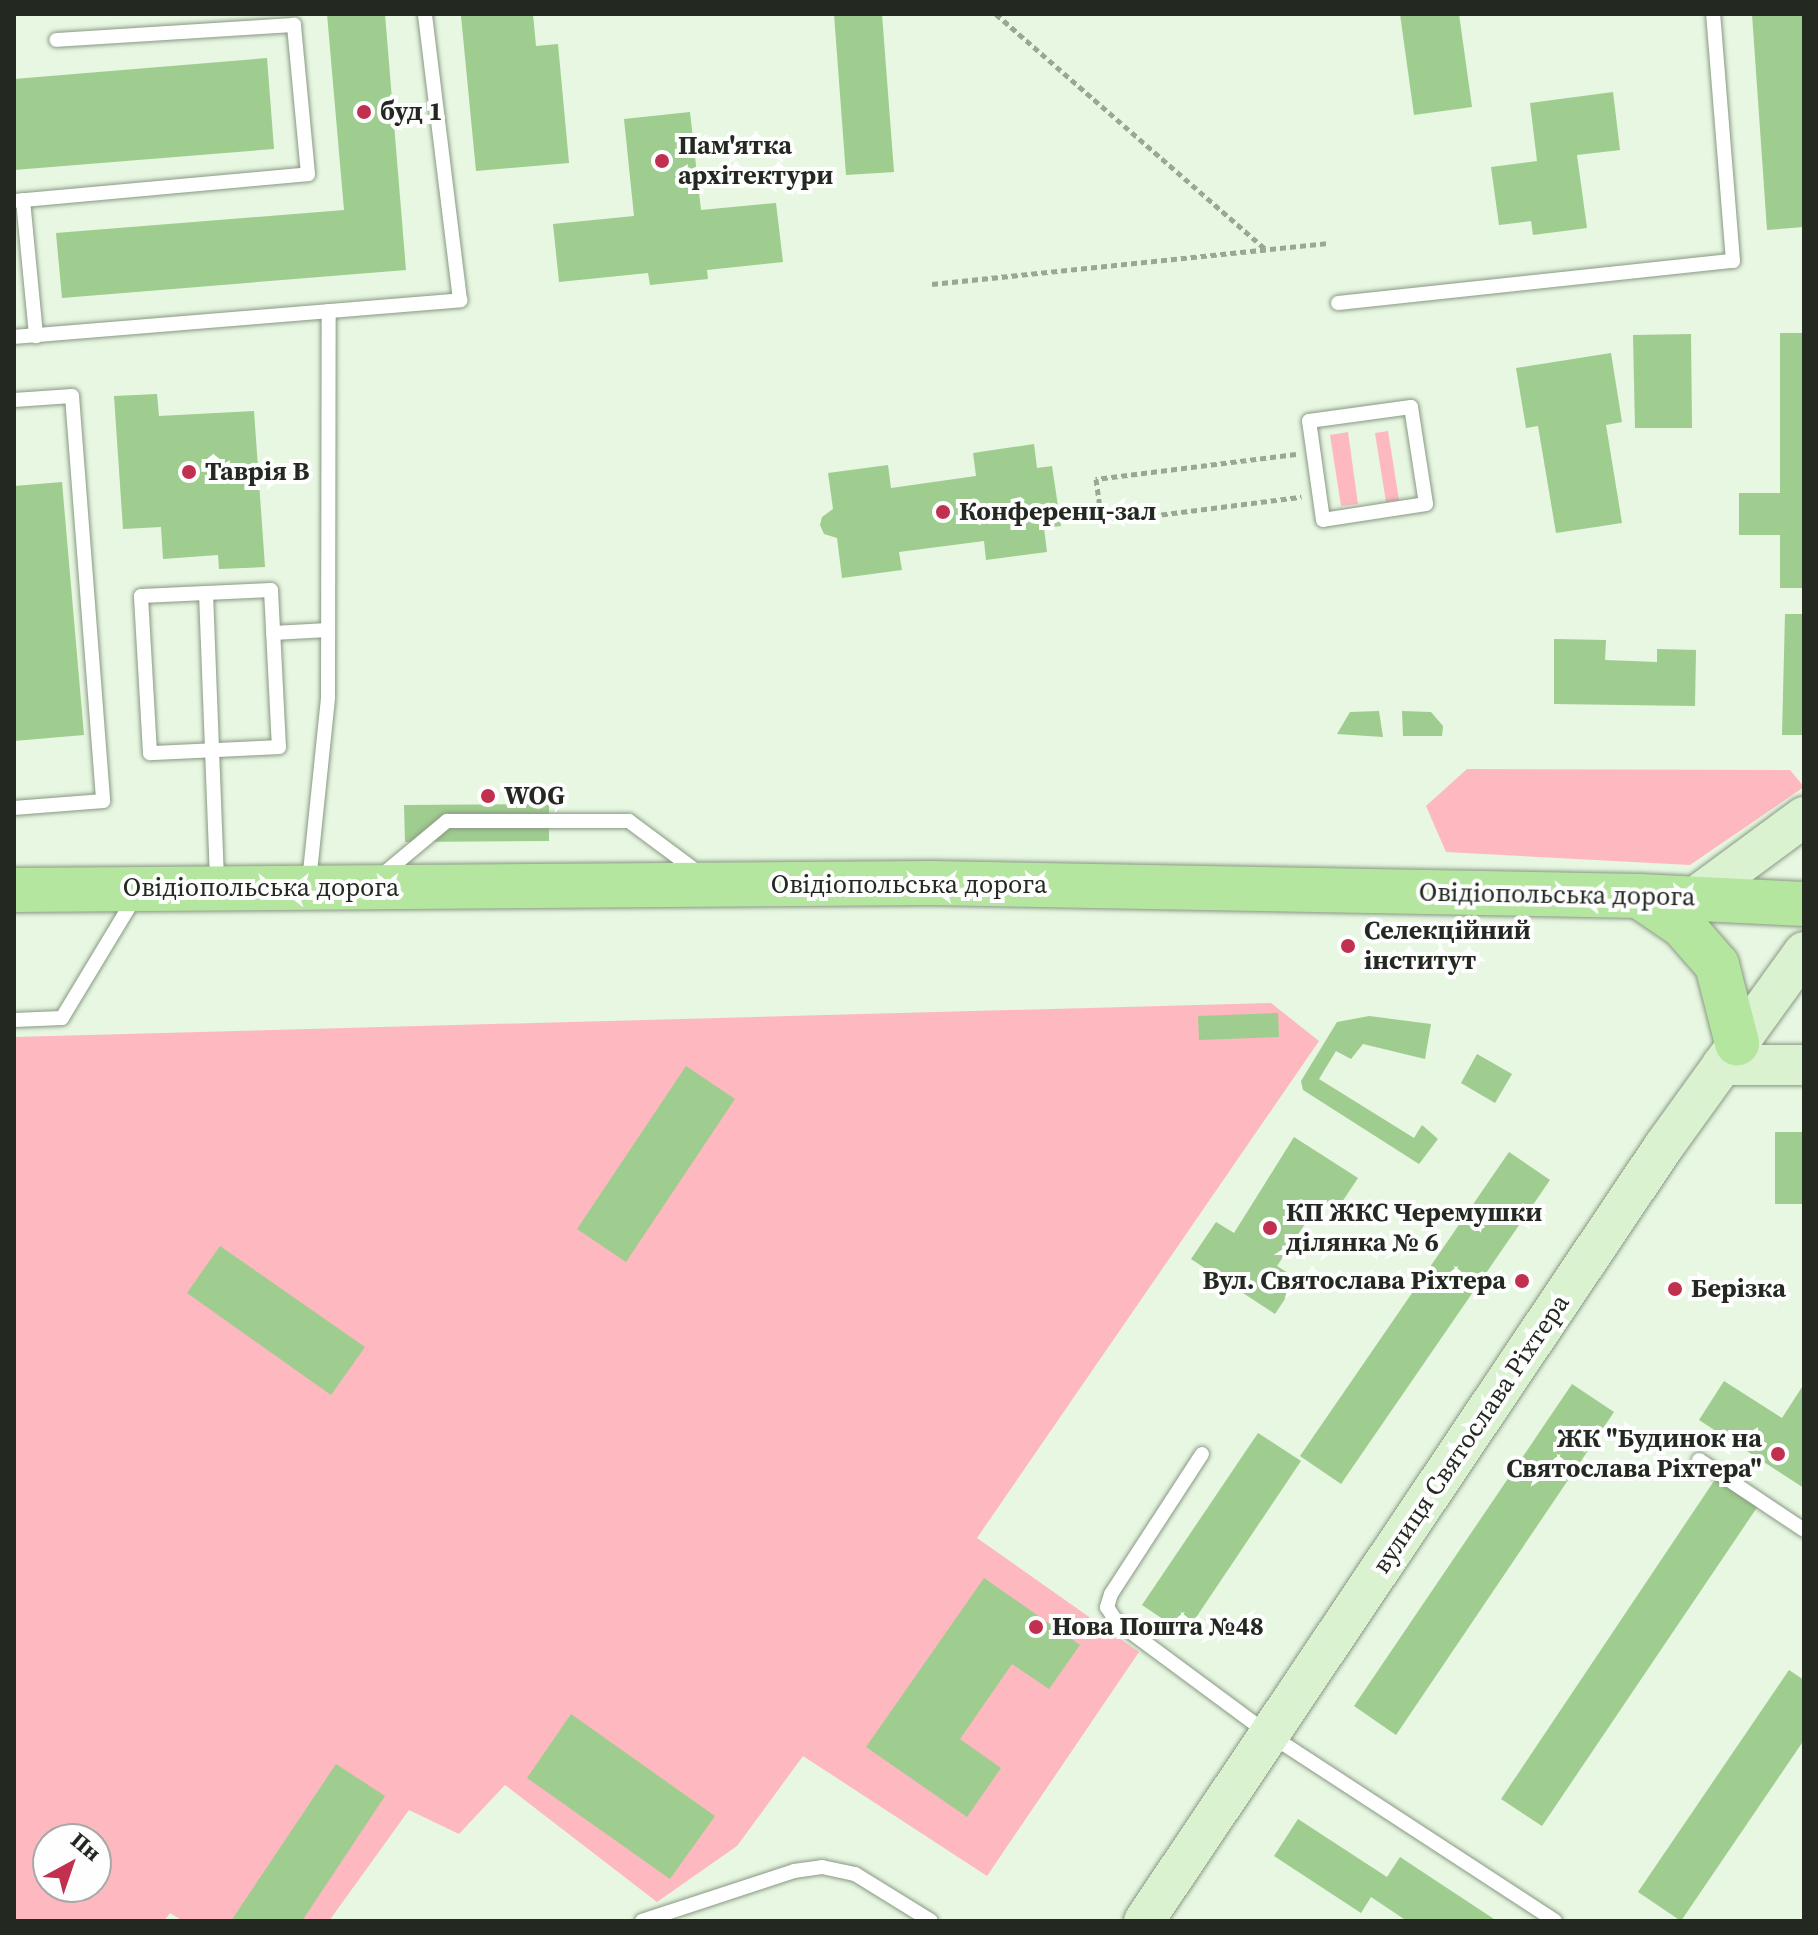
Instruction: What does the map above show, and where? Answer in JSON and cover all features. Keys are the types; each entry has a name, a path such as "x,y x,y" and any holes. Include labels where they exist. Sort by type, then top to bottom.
{"main road":[{"path":"1694,898 1804,817"},
{"name":"Овідіопольська дорога","path":"14,890 931,883 1639,896 1804,904"},
{"path":"1639,896 1683,926 1717,965 1729,1054 1804,1065"},
{"name":"вулиця Святослава Ріхтера","path":"1144,1921 1729,1054 1804,952"}],"lane":[{"path":"14,337 460,300 425,14"},
{"path":"1338,303 1733,261 1713,14"},
{"path":"36,336 18,201 308,174 294,25 56,40"},
{"path":"308,888 328,697 329,311"},
{"path":"14,400 72,396 103,801 14,808"},
{"path":"1411,407 1426,504 1323,520 1319,494 1309,421 1411,407"},
{"path":"271,590 273,633 279,747 150,753 141,596 271,590"},
{"path":"206,593 217,888"},
{"path":"273,633 328,630"},
{"path":"367,888 447,821 629,821 716,885"},
{"path":"14,1020 62,1018 139,889"},
{"path":"1202,1454 1111,1594 1107,1607 1116,1621 1270,1735 1555,1921"},
{"path":"1699,1460 1804,1530"},
{"path":"642,1921 794,1871 822,1867 855,1874 910,1915 931,1921"}],"path":[{"path":"996,14 1265,249"},
{"path":"932,284 1330,243"},
{"path":"1313,452 1096,479 1102,522 1319,494"}],"shaded area":[{"path":"1388,431 1399,500 1386,502 1375,433"},
{"path":"1348,432 1358,504 1341,506 1330,435"},
{"path":"1467,769 1790,770 1804,787 1690,865 1446,852 1426,806"},
{"path":"1271,1003 1319,1041 977,1538 1139,1652 987,1876 803,1756 737,1846 657,1902 505,1785 459,1834 409,1810 329,1921 183,1921 170,1913 164,1921 14,1921 14,1037"}],"building":[{"name":"буд 1","path":"327,14 385,14 406,270 62,298 56,233 344,210"},
{"path":"533,14 536,46 558,44 569,163 476,171 461,16"},
{"path":"834,14 882,14 894,172 846,175"},
{"path":"1400,14 1459,14 1472,107 1414,115"},
{"path":"1752,14 1802,14 1804,227 1767,230"},
{"path":"267,58 274,149 14,170 14,79"},
{"path":"1613,92 1620,150 1577,155 1587,228 1533,235 1531,221 1499,225 1491,167 1537,161 1530,103"},
{"name":"Пам'ятка архітектури","path":"690,112 701,210 776,203 783,262 707,270 708,279 650,285 648,273 559,282 553,224 634,216 624,119"},
{"path":"1780,333 1804,333 1804,588 1780,588 1780,535 1739,535 1739,493 1780,493"},
{"path":"1691,334 1692,428 1635,428 1633,335"},
{"path":"1611,353 1622,422 1606,425 1622,523 1556,533 1538,426 1526,428 1516,368"},
{"name":"Таврія В","path":"157,394 159,416 254,411 265,567 219,569 218,555 163,559 161,527 123,529 114,396"},
{"name":"Конференц-зал","path":"1034,444 1037,468 1052,466 1061,526 1044,528 1047,552 986,560 984,541 899,552 902,570 842,578 837,538 824,534 820,525 822,517 833,509 828,473 888,465 891,488 976,476 973,453"},
{"path":"62,482 84,735 14,741 14,486"},
{"path":"1785,614 1804,614 1804,735 1782,735"},
{"path":"1554,639 1606,640 1605,660 1657,662 1657,649 1696,650 1695,706 1554,704"},
{"path":"1379,711 1383,737 1337,734 1350,712"},
{"path":"1402,711 1431,712 1443,726 1442,736 1403,736"},
{"path":"549,804 549,841 405,842 404,805"},
{"path":"1278,1013 1279,1037 1199,1040 1198,1016"},
{"path":"1369,1016 1431,1024 1425,1059 1363,1044 1351,1059 1336,1051 1319,1079 1414,1138 1422,1125 1438,1139 1419,1164 1303,1090 1301,1081 1337,1022"},
{"path":"1477,1054 1512,1074 1495,1103 1461,1083"},
{"path":"686,1066 735,1099 626,1262 577,1229"},
{"path":"1775,1132 1804,1132 1804,1204 1775,1204"},
{"name":"КП ЖКС Черемушки ділянка № 6","path":"1294,1137 1358,1178 1334,1214 1319,1203 1277,1266 1298,1279 1275,1314 1191,1259 1216,1222 1234,1233"},
{"path":"1509,1152 1550,1180 1341,1484 1300,1456"},
{"path":"220,1246 365,1347 331,1395 187,1293"},
{"name":"ЖК \"Будинок на Святослава Ріхтера\"","path":"1724,1381 1782,1418 1804,1384 1804,1488 1699,1420"},
{"path":"1572,1384 1614,1412 1396,1735 1354,1706"},
{"path":"1258,1433 1301,1461 1185,1634 1142,1605"},
{"path":"1716,1478 1758,1506 1542,1826 1501,1799"},
{"path":"984,1578 1080,1645 1049,1689 1012,1664 960,1739 1001,1768 967,1817 866,1747"},
{"path":"1789,1670 1804,1680 1804,1740 1681,1921 1638,1892"},
{"path":"571,1714 715,1816 670,1879 527,1778"},
{"path":"336,1764 385,1796 302,1921 231,1921"},
{"path":"1298,1819 1387,1877 1400,1857 1497,1921 1407,1921 1371,1897 1361,1913 1274,1856"}],"place":[{"name":"буд 1","path":"364,112"},
{"name":"Пам'ятка архітектури","path":"662,161"},
{"name":"Таврія В","path":"189,472"},
{"name":"Конференц-зал","path":"943,512"},
{"name":"WOG","path":"488,796"},
{"name":"Селекційний інститут","path":"1348,946"},
{"name":"КП ЖКС Черемушки ділянка № 6","path":"1270,1228"},
{"name":"Вул. Святослава Ріхтера","path":"1522,1281"},
{"name":"Берізка","path":"1675,1289"},
{"name":"ЖК \"Будинок на Святослава Ріхтера\"","path":"1778,1454"},
{"name":"Нова Пошта №48","path":"1036,1627"}]}
